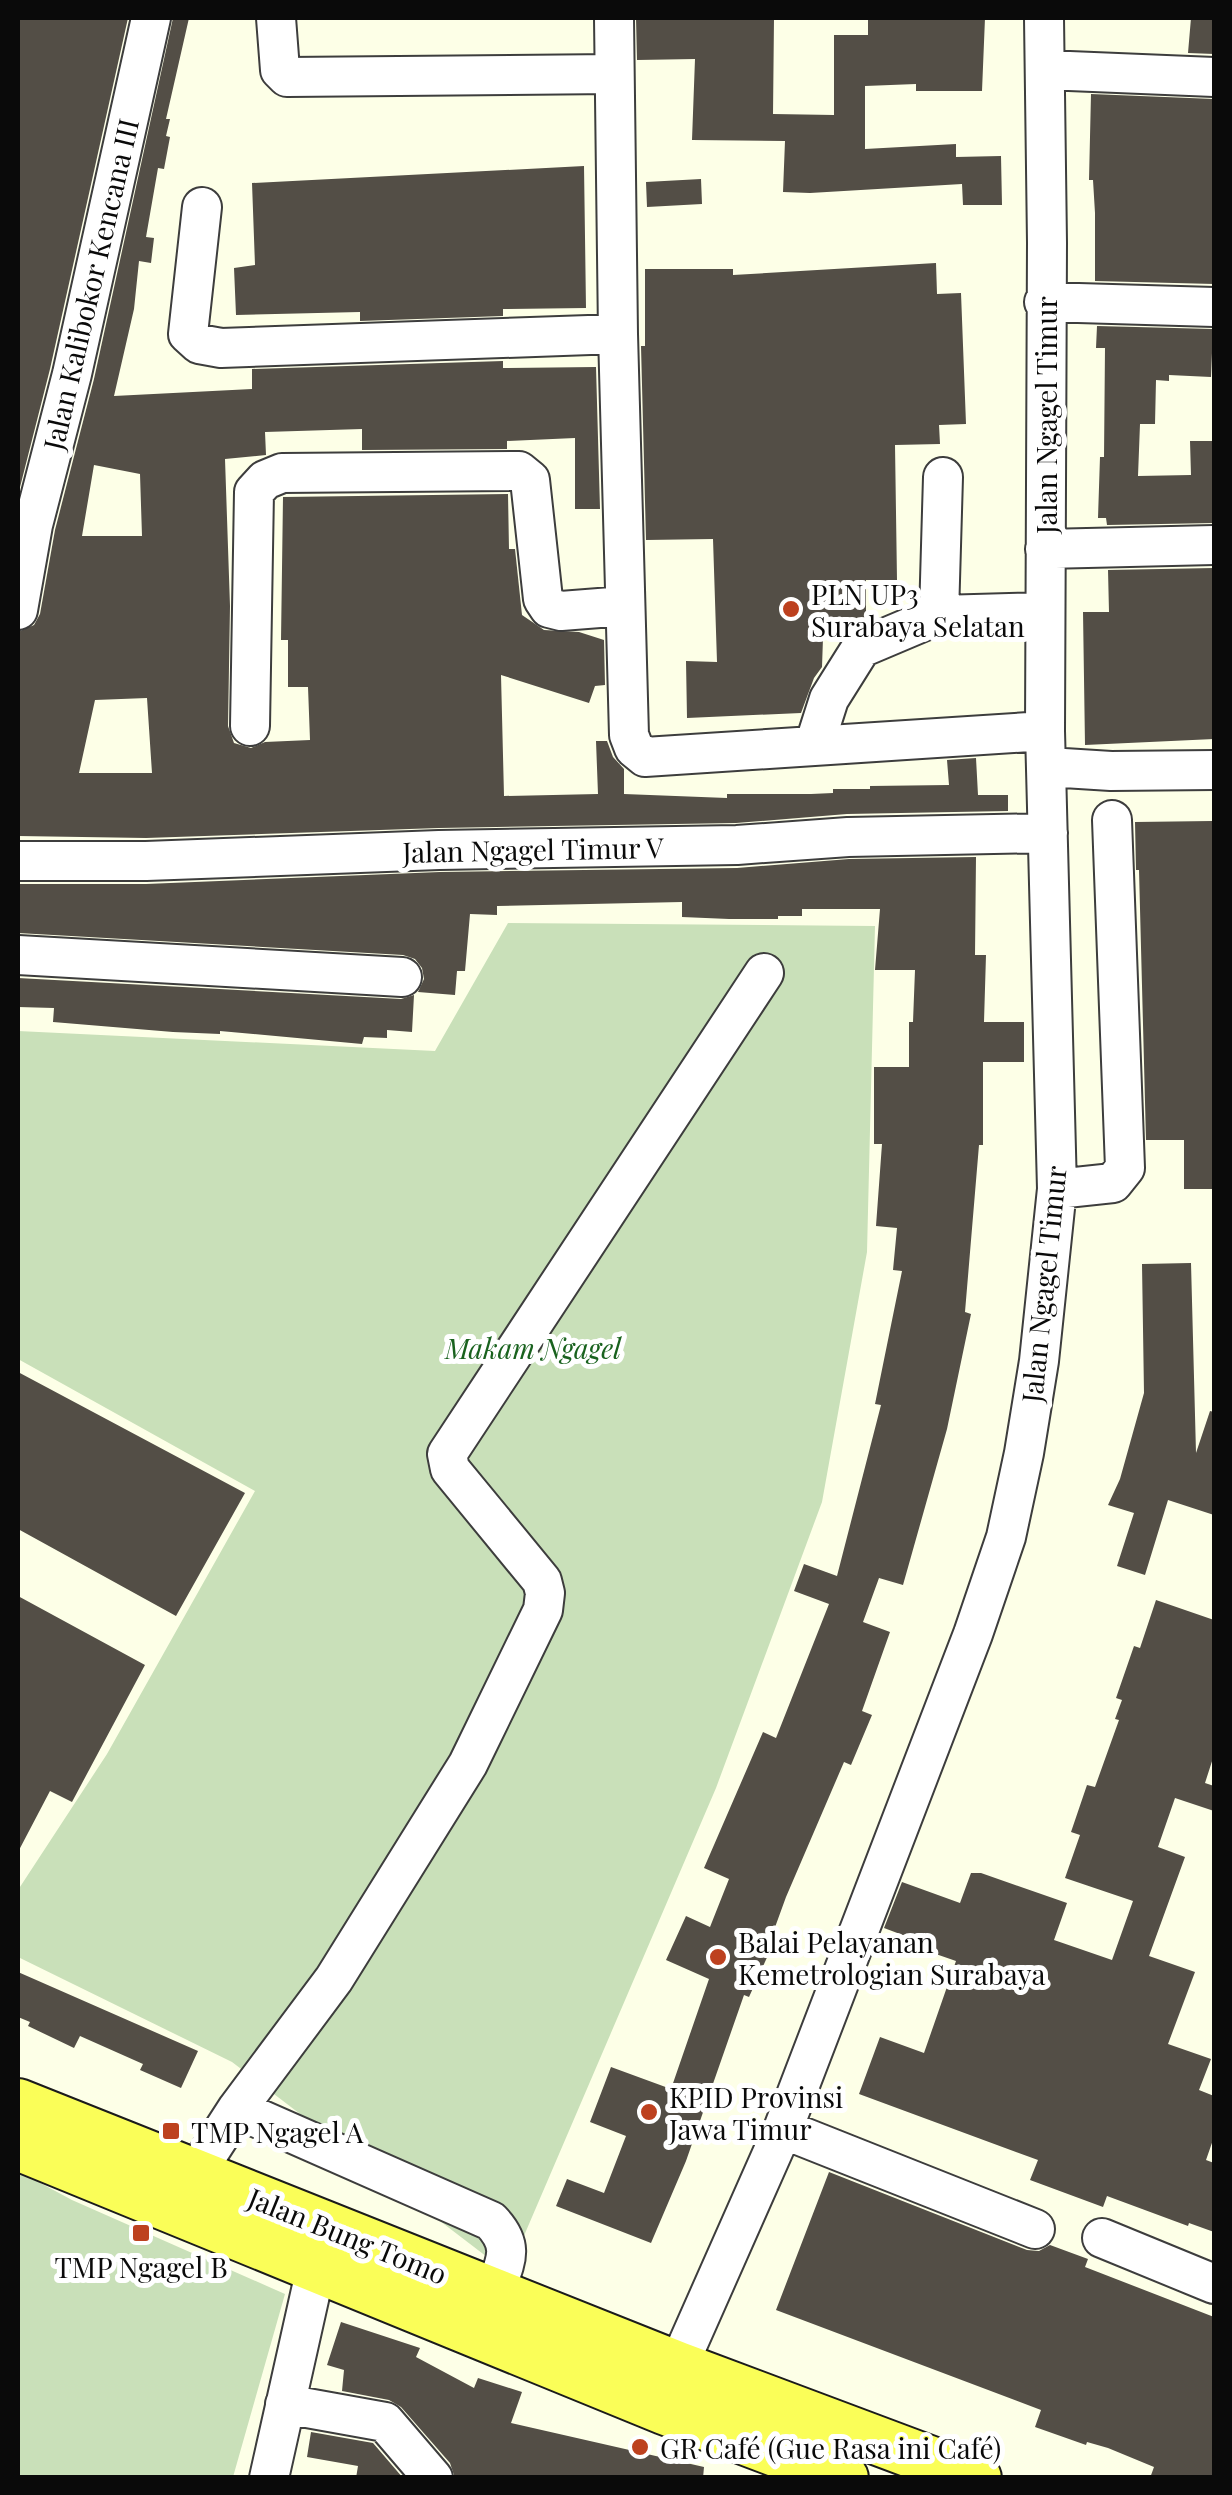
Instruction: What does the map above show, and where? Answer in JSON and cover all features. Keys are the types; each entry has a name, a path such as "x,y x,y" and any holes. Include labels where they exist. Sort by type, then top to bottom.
{"main road":[{"name":"Jalan Bung Tomo","path":"18,2103 494,2293 671,2388"},
{"name":"Jalan Bung Tomo","path":"18,2146 316,2268 671,2388"},
{"path":"671,2388 844,2478"},
{"path":"671,2388 977,2478"}],"street":[{"name":"Jalan Kalibokor Kencana III","path":"18,610 33,524 72,374 151,18"},
{"path":"276,18 280,70 287,77 614,74"},
{"path":"614,18 625,606 630,735 634,748 645,757 814,746 1046,749 1111,771 1214,770"},
{"name":"Jalan Ngagel Timur","path":"671,2388 783,2129 973,1634 1006,1537 1039,1362 1057,1189 1046,749 1044,18"},
{"path":"1045,70 1214,77"},
{"path":"202,207 188,334 199,344 221,348 618,334"},
{"path":"1044,302 1214,306"},
{"path":"250,726 254,492 265,480 282,473 519,471 530,480 543,599 549,608 561,612 625,606"},
{"path":"939,614 943,477"},
{"path":"1045,548 1214,544"},
{"path":"814,746 829,700 861,648 939,614 1045,612"},
{"path":"1057,1189 1113,1184 1125,1168 1112,820"},
{"name":"Jalan Ngagel Timur V","path":"18,861 146,862 440,850 738,846 848,838 1048,833"},
{"path":"18,955 402,976"},
{"path":"195,2174 236,2109 334,1979 468,1764 543,1610 542,1580 450,1469 448,1454 764,973"},
{"path":"236,2109 491,2221 506,2236 508,2253 494,2293"},
{"path":"783,2129 1035,2229"},
{"path":"1102,2238 1214,2284"},
{"path":"269,2478 316,2268"},
{"path":"285,2404 385,2422 432,2478"}],"green space":[{"name":"Makam Ngagel","path":"508,923 875,926 867,1252 822,1502 716,1788 508,2273 232,2062 18,1957 18,1890 107,1754 255,1491 18,1359 18,1031 435,1051"},
{"path":"18,2171 72,2200 285,2294 233,2477 18,2477"}],"building":[{"path":"18,18 128,18 18,495"},
{"path":"173,18 189,18 166,119 170,119 166,136 170,137 164,169 158,168 146,237 154,238 151,263 139,261 134,309 114,396 252,389 252,369 503,361 503,368 596,367 600,509 575,509 575,438 507,441 507,449 362,450 362,429 265,432 266,455 225,459 230,606 228,726 234,743 251,748 265,742 310,740 308,687 288,687 288,640 281,640 283,497 508,494 509,549 515,549 522,615 544,630 579,632 604,640 605,685 595,686 589,703 501,675 504,796 598,794 596,741 607,741 613,757 624,769 624,794 727,798 727,794 811,794 870,786 949,785 947,760 976,758 978,795 1008,795 1008,811 847,814 736,823 146,838 18,836 18,632 34,625 40,614 55,530 94,379","holes":["94,465 140,474 142,536 82,536","147,698 152,773 79,773 95,700"]},
{"path":"636,18 774,18 773,114 834,115 834,35 868,35 868,18 985,18 982,91 916,91 916,84 865,86 865,149 956,144 956,157 1001,156 1002,205 963,205 962,184 783,192 785,141 692,140 695,59 637,60"},
{"path":"1191,18 1214,18 1214,54 1188,53"},
{"path":"1091,94 1214,99 1214,284 1095,281 1095,213 1093,180 1089,180"},
{"path":"584,166 586,308 503,309 503,316 360,321 360,312 236,315 234,268 255,265 252,183"},
{"path":"701,179 702,204 647,207 646,182"},
{"path":"936,263 937,294 961,293 966,424 939,425 940,444 895,445 897,580 866,580 866,621 841,637 823,638 822,667 801,713 687,718 686,661 717,662 713,539 646,540 641,346 645,346 645,269 733,269 733,275"},
{"path":"1097,326 1213,329 1211,377 1169,375 1169,381 1156,380 1155,424 1140,424 1138,476 1191,475 1190,441 1214,441 1214,523 1107,525 1106,518 1098,518 1100,457 1104,457 1105,348 1096,348"},
{"path":"1214,568 1214,739 1085,745 1083,612 1109,612 1108,570"},
{"path":"1212,821 1214,1189 1184,1189 1184,1140 1146,1140 1135,822"},
{"path":"976,857 975,955 986,955 984,1022 1024,1022 1024,1062 983,1062 983,1145 979,1145 965,1312 971,1314 947,1429 903,1585 879,1578 863,1622 890,1632 862,1711 872,1715 851,1765 844,1762 786,1897 766,1952 769,1953 749,1997 744,1995 686,2161 651,2243 556,2206 567,2179 604,2193 626,2136 590,2122 611,2067 671,2089 709,1979 666,1960 686,1916 710,1927 729,1879 704,1868 763,1732 776,1738 829,1604 794,1591 804,1564 837,1576 881,1405 875,1404 902,1271 893,1270 897,1228 876,1226 882,1144 874,1144 874,1067 909,1067 915,970 875,970 880,909 802,909 802,916 729,919 682,917 682,902 497,906 497,915 470,914 465,971 457,971 455,995 418,992 424,979 422,968 415,959 403,955 18,933 18,884 737,868 849,859"},
{"path":"18,978 401,999 414,995 412,1032 387,1030 387,1038 364,1037 362,1044 53,1022 54,1008 18,1007"},
{"path":"1191,1263 1196,1453 1210,1411 1214,1412 1214,1515 1168,1500 1145,1575 1117,1566 1134,1513 1108,1505 1120,1479 1144,1393 1142,1264"},
{"path":"18,1372 245,1493 176,1616 18,1529"},
{"path":"18,1596 145,1665 72,1802 50,1791 18,1852"},
{"path":"1156,1600 1214,1620 1214,1755 1205,1783 1214,1786 1214,1811 1175,1798 1158,1847 1185,1857 1149,1956 1195,1972 1168,2044 1211,2059 1199,2090 1214,2096 1214,2137 1206,2160 1214,2163 1214,2232 1107,2196 1103,2207 1030,2180 1038,2160 859,2094 880,2037 924,2053 956,1961 930,1952 932,1946 884,1928 902,1882 960,1903 971,1873 981,1873 1067,1903 1054,1940 1112,1960 1133,1901 1065,1878 1080,1835 1071,1832 1087,1785 1095,1787 1119,1720 1115,1719 1122,1700 1116,1698 1134,1646 1140,1648"},
{"path":"18,1972 198,2051 181,2088 140,2070 143,2064 80,2036 74,2048 28,2026 30,2022 18,2017"},
{"path":"829,2172 1027,2250 1039,2251 1050,2245 1088,2259 1085,2267 1214,2317 1214,2478 1150,2478 1154,2467 1108,2448 1087,2442 1086,2445 1035,2427 1041,2410 776,2310"},
{"path":"341,2322 420,2348 416,2357 474,2388 478,2378 522,2392 511,2423 704,2467 703,2478 455,2478 450,2463 401,2407 389,2400 342,2391 344,2370 327,2365"},
{"path":"311,2432 373,2443 403,2478 356,2478 358,2466 307,2457"}],"place":[{"name":"PLN UP3 Surabaya Selatan","path":"791,609"},
{"name":"Balai Pelayanan Kemetrologian Surabaya","path":"718,1957"},
{"name":"KPID Provinsi Jawa Timur","path":"649,2112"},
{"name":"TMP Ngagel A","path":"171,2131"},
{"name":"TMP Ngagel B","path":"141,2233"},
{"name":"GR Café (Gue Rasa ini Café)","path":"640,2447"}]}
